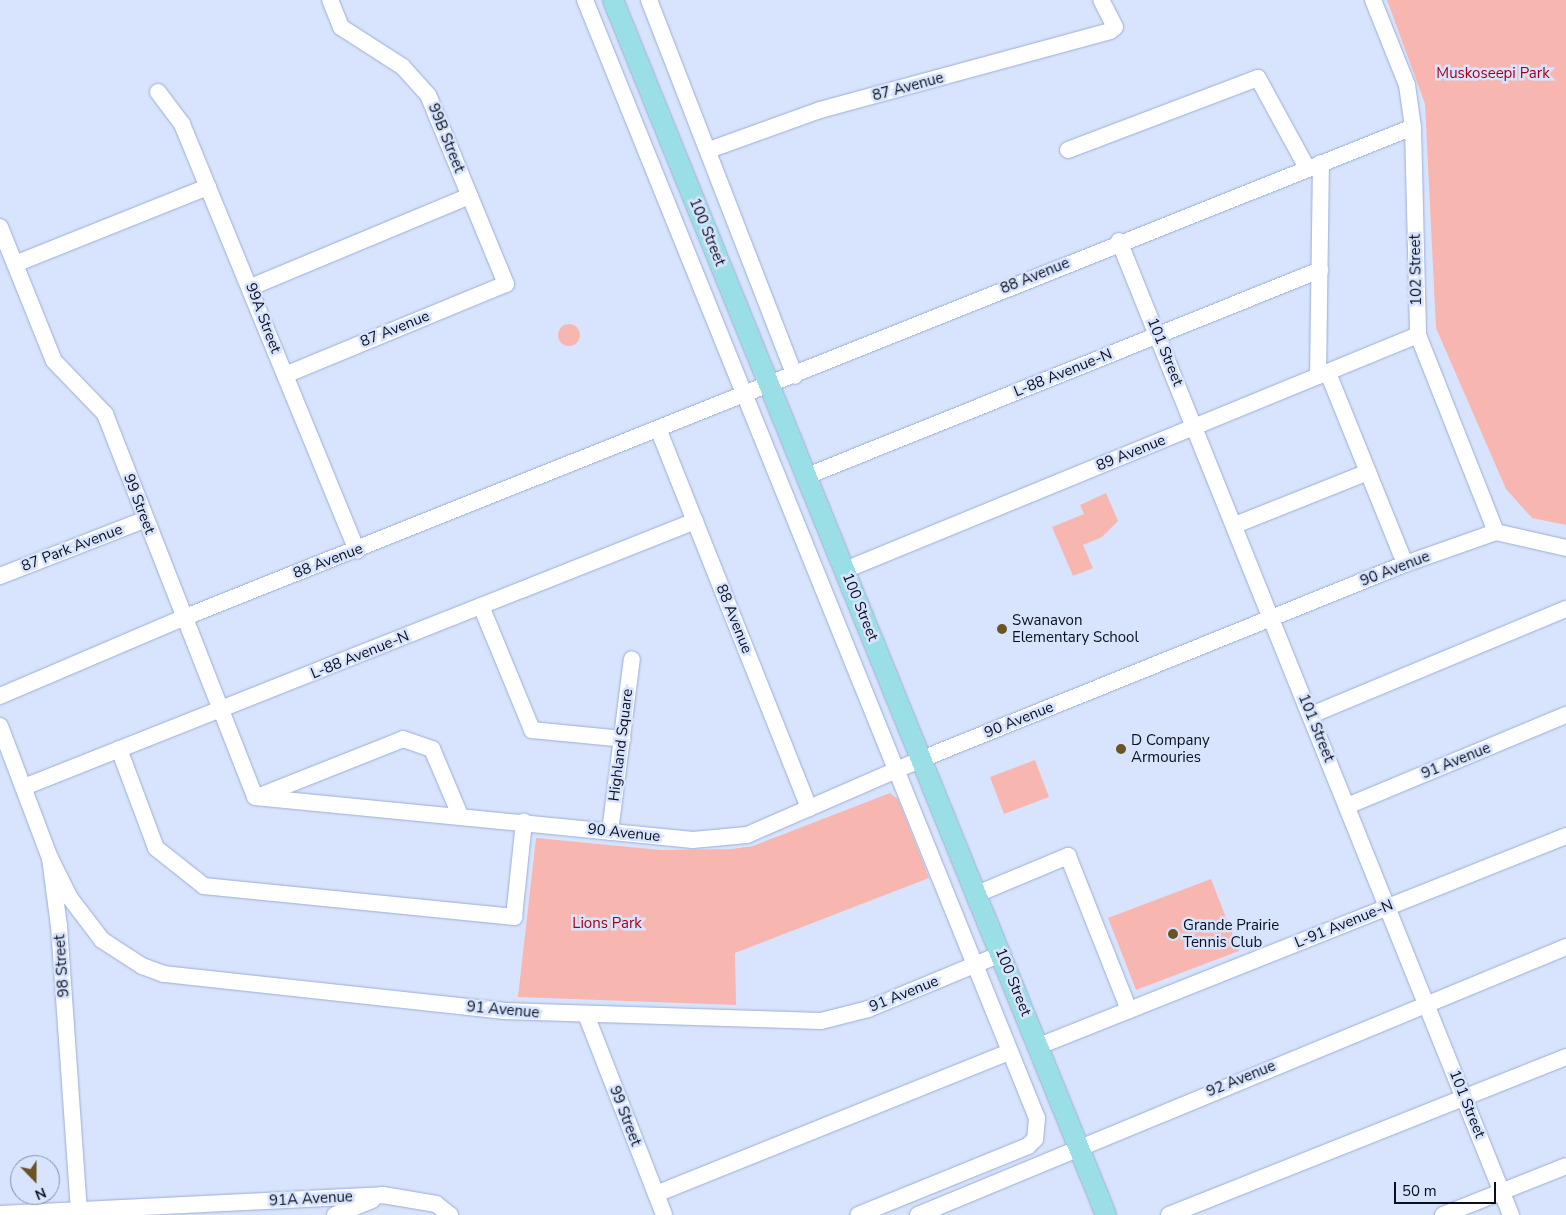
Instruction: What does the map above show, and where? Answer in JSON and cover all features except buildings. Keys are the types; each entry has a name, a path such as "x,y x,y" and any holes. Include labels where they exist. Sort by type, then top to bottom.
{"main road":[{"name":"100 Street","path":"613,0 1106,1215"}],"street":[{"name":"99B Street","path":"330,0 341,27 402,68 428,95 506,284"},
{"name":"100 Street","path":"585,0 1010,1052 1039,1129 1028,1146 963,1173"},
{"name":"100 Street","path":"649,0 709,150 795,376"},
{"name":"87 Avenue","path":"709,150 820,110 1110,31 1116,27 1101,0"},
{"name":"102 Street","path":"1373,0 1406,85 1413,127 1418,335 1496,532"},
{"path":"1068,150 1258,78 1314,166 1323,374 1368,472 1405,564"},
{"name":"99A Street","path":"158,92 182,124 251,287 357,550"},
{"name":"88 Avenue","path":"0,696 183,618 746,397 1120,241 1413,127"},
{"path":"15,264 208,187"},
{"path":"251,287 470,196"},
{"name":"99 Street","path":"0,227 54,361 105,414 144,520 255,797"},
{"name":"101 Street","path":"1120,241 1511,1215"},
{"name":"L-88 Avenue-N","path":"806,476 1320,270"},
{"name":"87 Avenue","path":"285,374 506,284"},
{"name":"89 Avenue","path":"845,570 1418,335"},
{"name":"88 Avenue","path":"659,431 810,808"},
{"path":"1235,525 1368,472"},
{"name":"87 Park Avenue","path":"0,576 144,520"},
{"name":"L-88 Avenue-N","path":"24,787 695,521"},
{"path":"1496,532 1566,548"},
{"name":"90 Avenue","path":"255,797 460,815 693,840 747,835 922,759 1405,564 1496,532"},
{"path":"481,606 532,730 623,739"},
{"path":"1311,715 1566,609"},
{"name":"Highland Square","path":"610,832 632,659"},
{"name":"91 Avenue","path":"1347,806 1566,715"},
{"name":"98 Street","path":"0,726 50,858 59,926 78,1213"},
{"path":"255,797 403,739 432,749 460,815"},
{"path":"119,750 156,848 204,886 514,917 524,822"},
{"name":"L-91 Avenue-N","path":"1038,1046 1566,836"},
{"path":"977,894 1068,856 1129,1010"},
{"name":"91 Avenue","path":"50,858 70,898 102,940 164,974 586,1017 821,1021 868,1009 1001,954"},
{"name":"92 Avenue","path":"918,1215 1079,1150 1105,1134 1566,947"},
{"name":"99 Street","path":"586,1017 664,1215"},
{"path":"656,1194 1010,1052"},
{"path":"1169,1215 1566,1056"},
{"path":"1443,1215 1566,1166"},
{"path":"858,1215 963,1173 971,1194"},
{"name":"91A Avenue","path":"335,1215 383,1195"},
{"name":"91A Avenue","path":"0,1214 78,1213 383,1195 436,1204 450,1215"}],"green space":[{"name":"Muskoseepi Park","path":"1387,0 1566,0 1566,525 1532,518 1506,489 1436,328 1425,104"},
{"path":"569,324 577,327 580,335 577,343 569,346 561,343 558,335 561,327"},
{"path":"1106,493 1118,521 1102,537 1083,545 1093,568 1073,576 1052,527 1084,514 1080,505"},
{"path":"1035,760 1049,797 1004,814 990,777"},
{"name":"Lions Park","path":"890,793 898,799 929,878 735,953 736,1005 518,997 536,838 661,850 732,849 753,846"},
{"name":"Grande Prairie Tennis Club","path":"1211,879 1239,951 1136,990 1108,918"}],"place":[{"name":"Swanavon Elementary School","path":"1002,629"},
{"name":"D Company Armouries","path":"1121,749"},
{"name":"Grande Prairie Tennis Club","path":"1173,934"}]}
